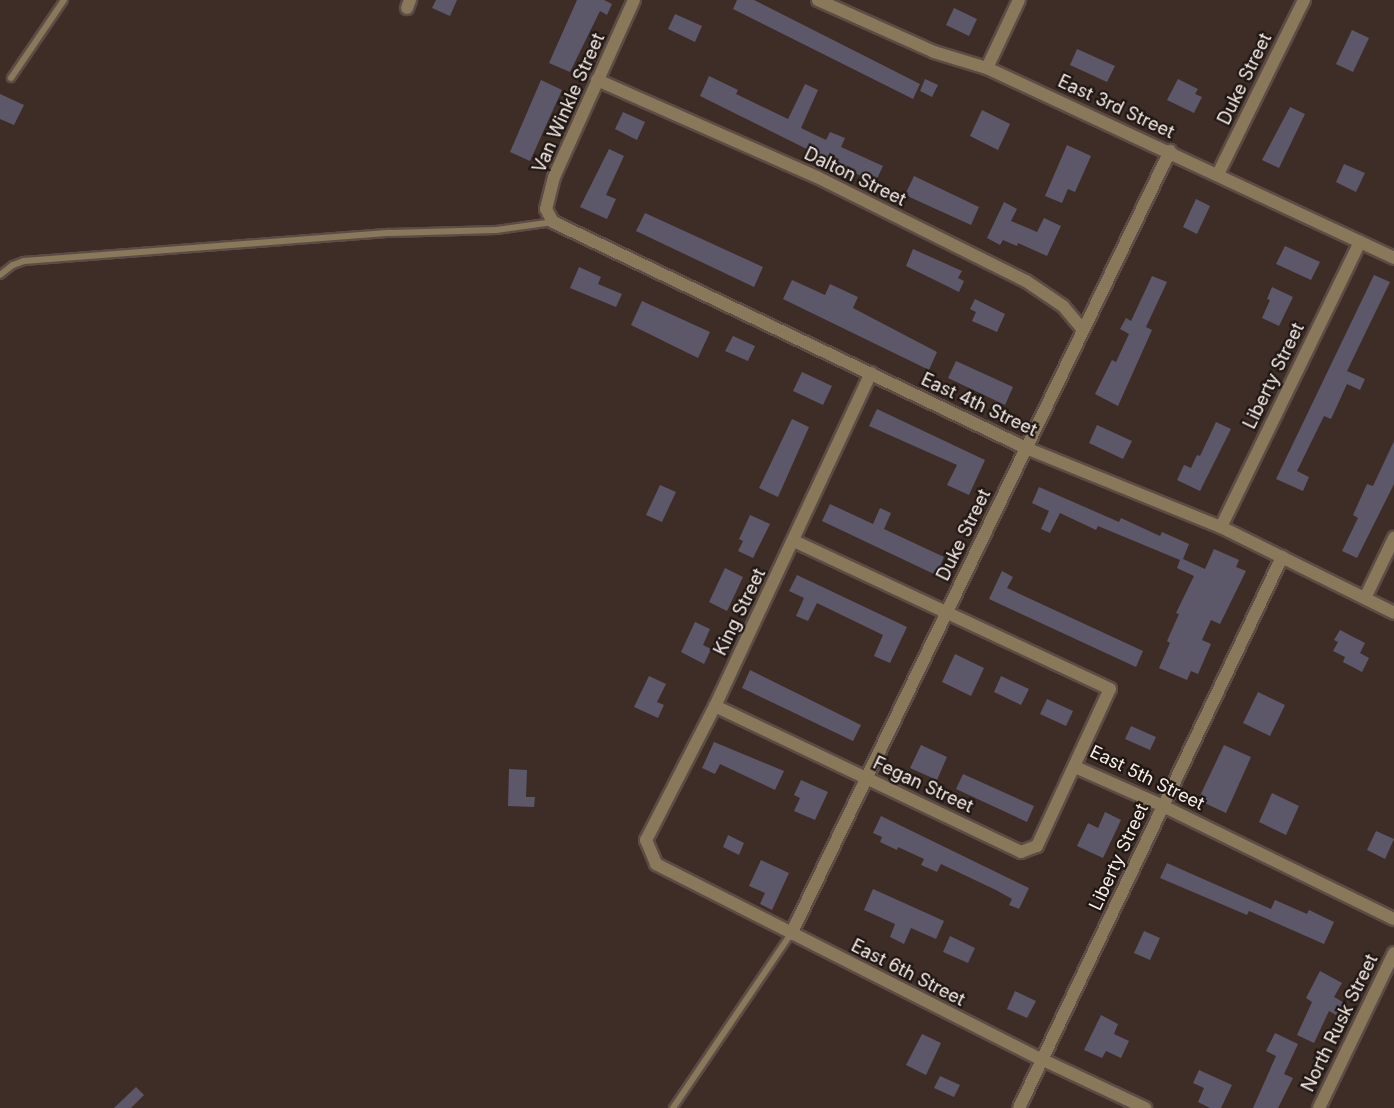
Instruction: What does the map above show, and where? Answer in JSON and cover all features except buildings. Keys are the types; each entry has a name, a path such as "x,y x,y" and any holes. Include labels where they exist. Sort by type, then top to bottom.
{"street":[{"name":"Van Winkle Street","path":"553,222 546,209 554,177 634,0"},
{"name":"East 3rd Street","path":"818,0 934,52 987,68 1170,151 1394,258"},
{"path":"987,68 1020,0"},
{"name":"Duke Street","path":"1218,174 1304,0"},
{"name":"Dalton Street","path":"597,80 817,177 1026,281 1063,306 1083,330"},
{"name":"Duke Street","path":"791,934 1170,151"},
{"name":"East 4th Street","path":"553,222 1026,448 1221,527 1394,613"},
{"name":"Liberty Street","path":"1221,527 1360,242"},
{"name":"King Street","path":"656,864 646,840 715,706 871,373"},
{"path":"1365,598 1394,538"},
{"name":"East 5th Street","path":"794,541 1110,689 1075,767 1163,806 1394,919"},
{"name":"Liberty Street","path":"1019,1108 1282,557"},
{"name":"Fegan Street","path":"715,706 1021,852 1037,846 1075,767"},
{"name":"East 6th Street","path":"656,864 1042,1060 1145,1108"},
{"name":"North Rusk Street","path":"1318,1108 1394,953"}],"lane":[{"path":"11,78 64,0"},
{"path":"0,275 13,265 24,261 380,234 496,230 553,222"},
{"path":"673,1108 791,934"}]}
